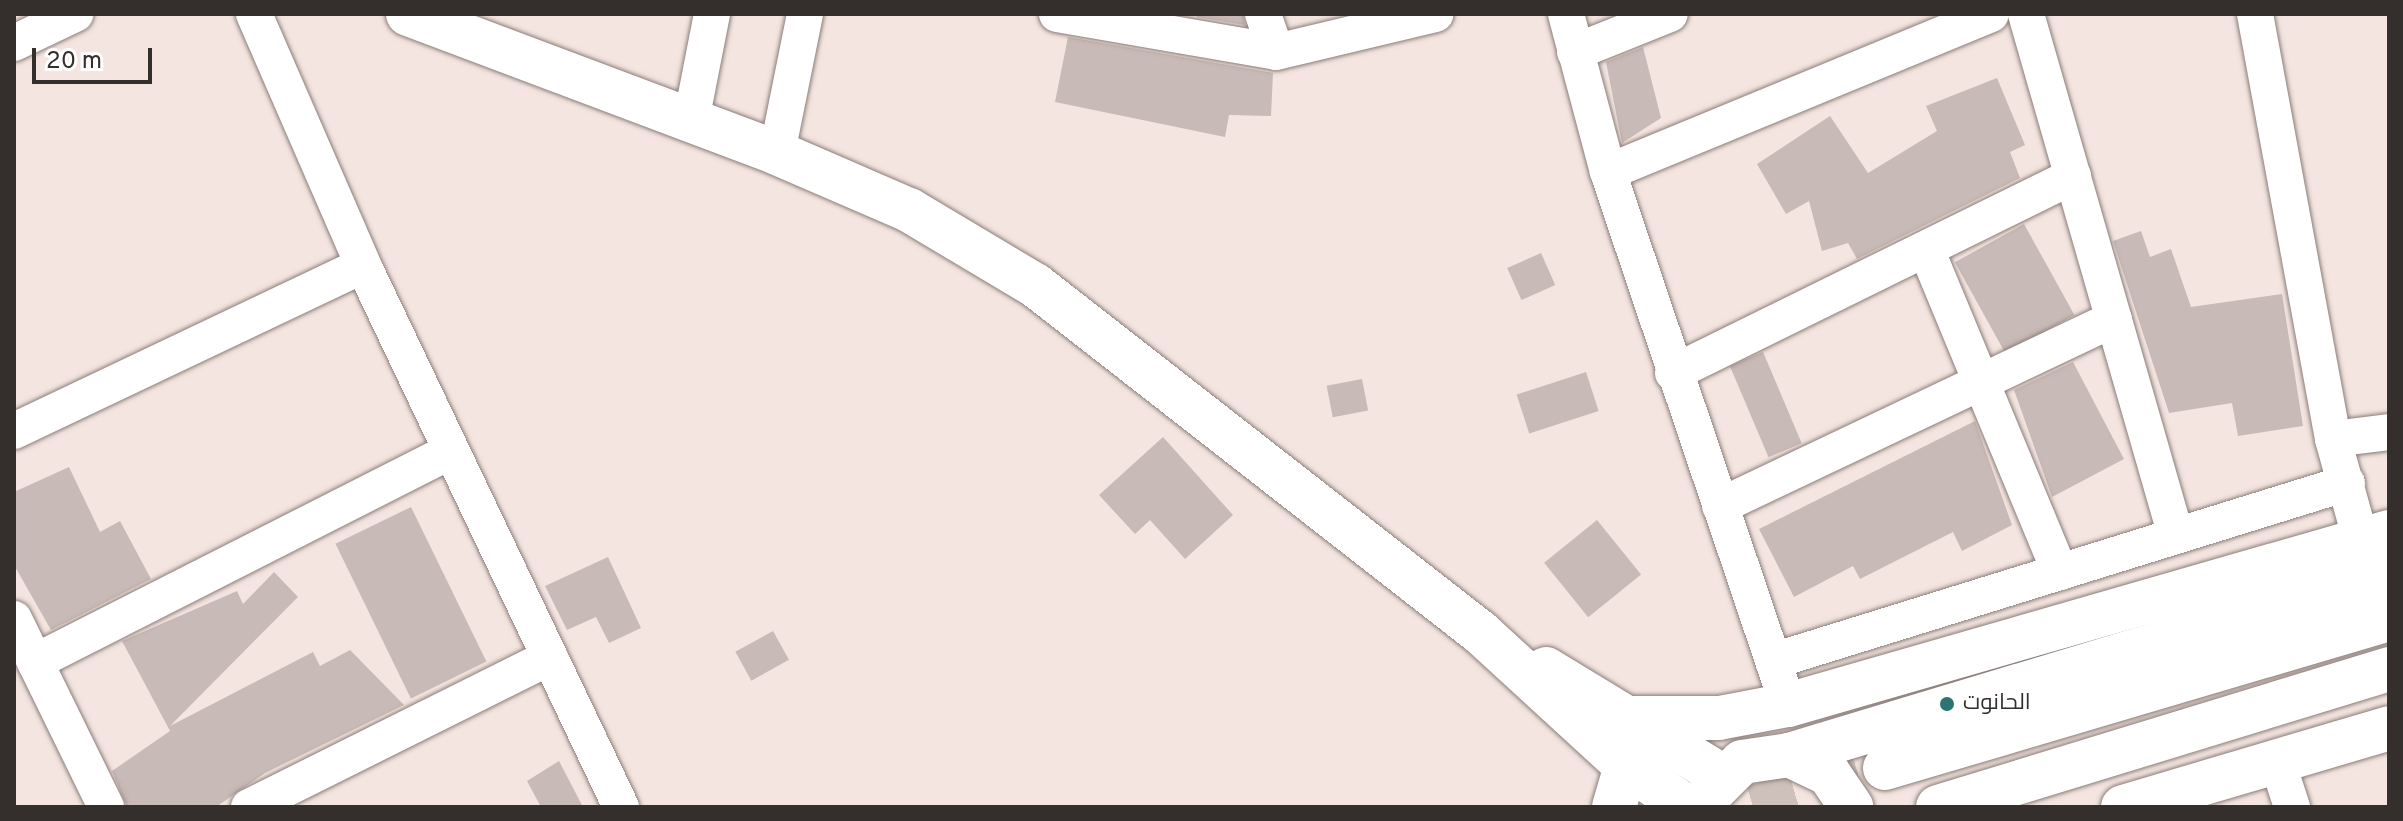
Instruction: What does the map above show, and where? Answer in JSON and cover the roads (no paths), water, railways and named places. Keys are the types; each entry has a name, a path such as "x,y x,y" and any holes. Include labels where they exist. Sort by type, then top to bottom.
{"main road":[{"path":"408,14 777,153 909,210 1035,285 1481,633 1632,718 1712,791 1742,762 1789,755 2389,574"},
{"path":"1632,718 1719,718 1788,705 2375,536"},
{"path":"1885,768 2389,619"},
{"path":"1481,633 1620,787 1687,807"},
{"path":"1938,807 2389,669"},
{"path":"2123,807 2389,728"},
{"path":"1789,755 1829,774 1851,807"}],"street":[{"path":"14,43 75,14"},
{"path":"254,14 363,265 621,807"},
{"path":"691,121 712,14"},
{"path":"777,153 805,14"},
{"path":"1263,14 1276,52"},
{"path":"1072,15 1276,52 1436,14"},
{"path":"1566,14 1608,172 1673,373 1788,705"},
{"path":"1575,52 1670,14"},
{"path":"1608,172 1991,14"},
{"path":"2026,14 2176,536"},
{"path":"2255,14 2333,439 2347,483 2375,536"},
{"path":"1673,373 2073,176"},
{"path":"1926,249 2060,572"},
{"path":"14,431 363,265"},
{"path":"1720,506 2114,319"},
{"path":"2333,439 2389,432"},
{"path":"35,662 451,451"},
{"path":"1773,661 2347,483"},
{"path":"14,619 106,807"},
{"path":"249,807 550,657"},
{"path":"2277,761 2292,807"}],"tunnel":[{"path":"1753,807 1885,768"}],"place":[{"name":"الحانوت","path":"1947,704"}]}
